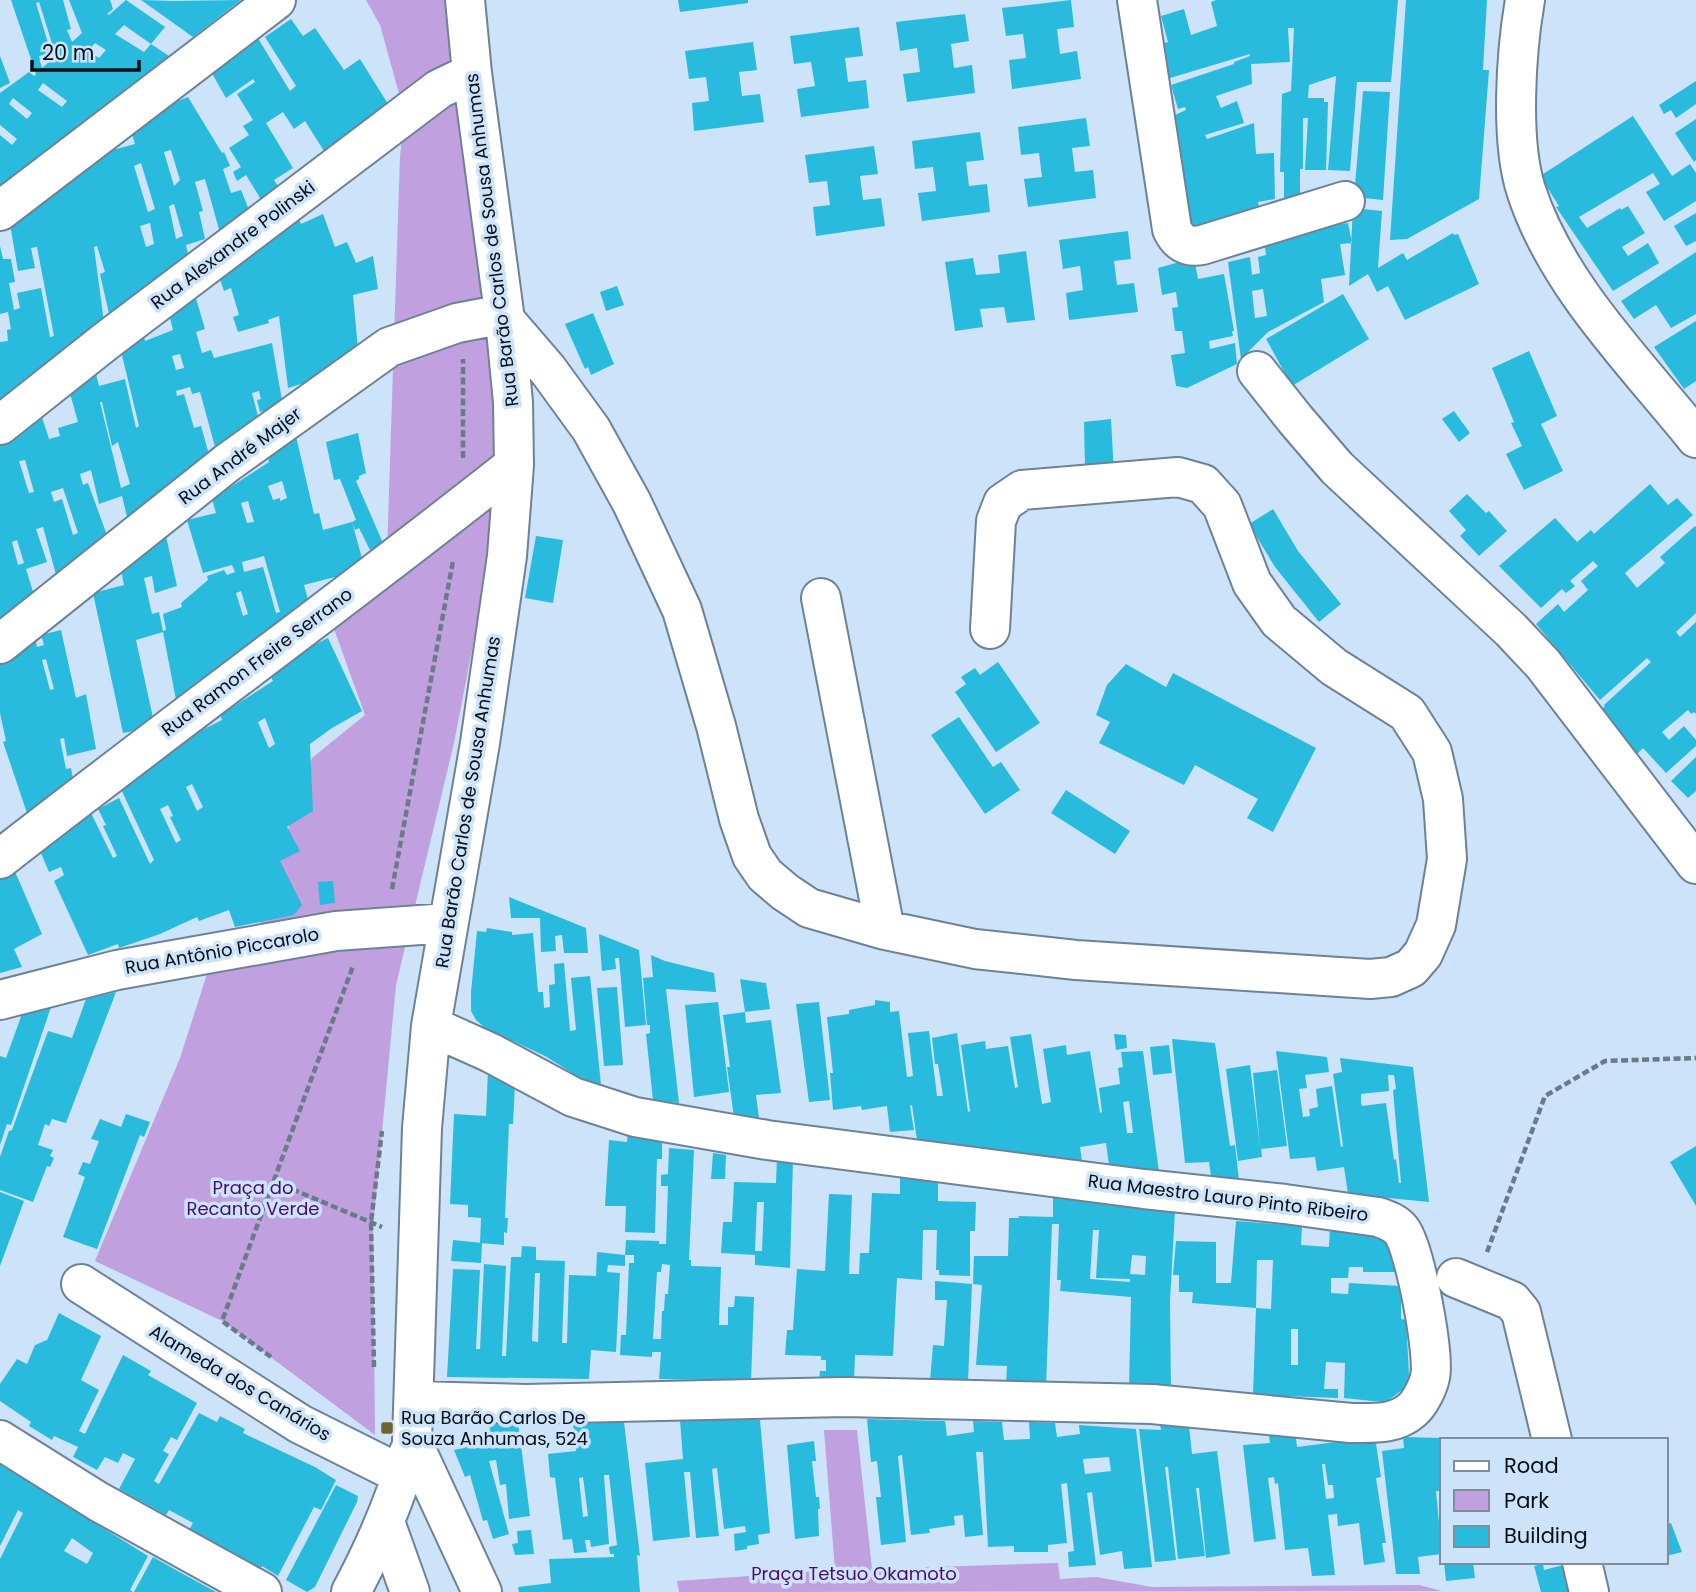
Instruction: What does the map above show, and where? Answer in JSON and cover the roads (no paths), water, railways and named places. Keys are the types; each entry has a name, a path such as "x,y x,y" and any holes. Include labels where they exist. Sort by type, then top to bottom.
{"street":[{"path":"0,211 276,0"},
{"name":"Rua Barão Carlos de Sousa Anhumas","path":"465,0 513,402 514,465 505,569 480,743 431,1026 422,1128 415,1401 407,1458 482,1592"},
{"path":"1525,0 1517,81 1518,149 1525,188 1543,234 1573,281 1629,359 1696,438"},
{"path":"1141,1 1172,229 1180,241 1195,247 1345,201"},
{"name":"Rua Alexandre Polinski","path":"0,425 106,341 439,89 472,73"},
{"path":"504,317 548,370 591,429 632,503 682,610 716,726 739,819 752,856 765,875 809,908 885,930 975,949 1063,958 1370,979 1391,977 1411,968 1423,954 1436,925 1447,859 1443,799 1432,752 1407,713 1334,667 1279,621 1252,583 1223,505 1203,484 1178,477 1022,490 1003,503 996,521 990,629"},
{"name":"Rua André Majer","path":"0,644 227,463 389,347 464,322 504,317"},
{"path":"1258,371 1337,468 1511,630 1543,664 1696,864"},
{"name":"Rua Ramon Freire Serrano","path":"0,859 514,465"},
{"path":"821,598 885,930"},
{"name":"Rua Antônio Piccarolo","path":"0,1000 117,970 336,931 448,923"},
{"name":"Rua Maestro Lauro Pinto Ribeiro","path":"415,1401 526,1404 845,1398 1138,1404 1351,1423 1400,1419 1415,1408 1431,1376 1427,1323 1417,1273 1403,1232 1391,1222 1378,1217 767,1140 635,1117 573,1097 491,1053 431,1026"},
{"path":"1465,1282 1512,1301 1521,1312 1552,1438"},
{"name":"Alameda dos Canários","path":"80,1284 300,1424 407,1458"},
{"path":"0,1440 99,1502 262,1592"},
{"path":"351,1592 385,1521 407,1458"},
{"path":"385,1521 410,1592"},
{"path":"1582,1564 1589,1592"}],"place":[{"name":"Rua Barão Carlos De Souza Anhumas, 524","path":"387,1428"}],"park label":[{"name":"Praça do Recanto Verde","path":"253,1198"},
{"name":"Praça Tetsuo Okamoto","path":"854,1574"}]}
